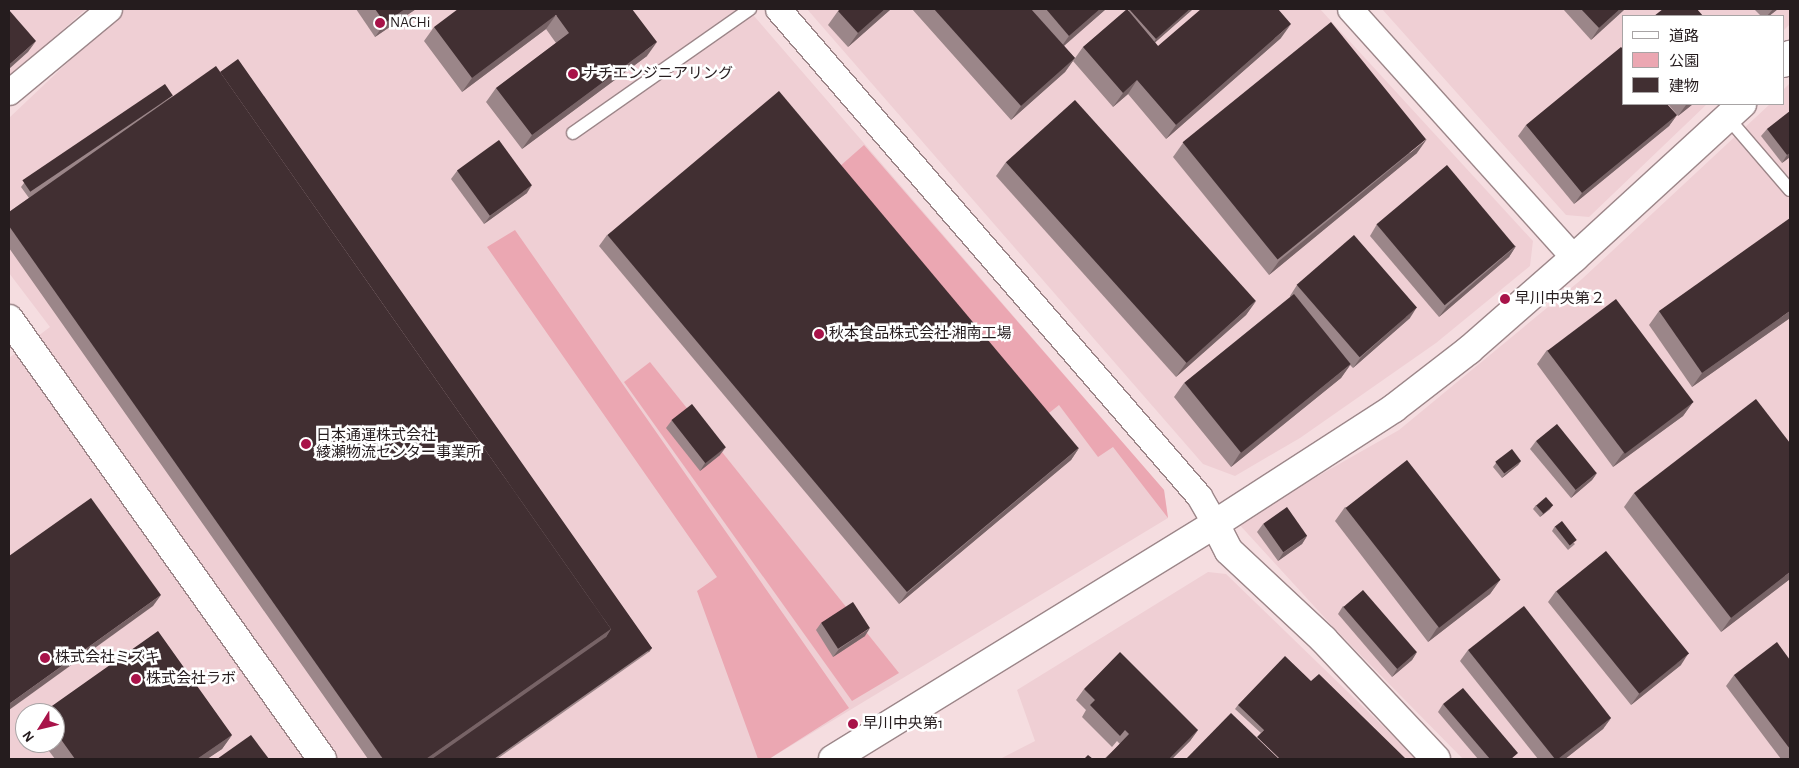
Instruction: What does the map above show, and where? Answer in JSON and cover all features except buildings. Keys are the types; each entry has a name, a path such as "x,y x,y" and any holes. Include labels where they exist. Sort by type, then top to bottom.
{"street":[{"path":"9,92 109,9"},
{"path":"778,9 1199,496 1229,551 1324,640 1436,759"},
{"path":"1350,9 1574,258"},
{"path":"834,759 1215,524 1394,408 1469,350 1574,258 1735,111"},
{"path":"9,319 322,759"}],"lane":[{"path":"572,134 750,9"},
{"path":"1735,111 1790,190"}],"shaded area":[{"path":"9,9 86,9 9,78"},
{"path":"124,9 748,9 1164,490 1168,518 769,759 9,759 9,358 50,327 9,273 9,118"},
{"path":"807,9 1320,9 1533,241 1530,266 1436,343 1300,438 1235,476 1203,464"},
{"path":"1382,9 1790,9 1790,24 1784,30 1784,15 1622,15 1622,105 1706,105 1589,217 1566,215"},
{"path":"1790,83 1790,759 1463,759 1335,629 1237,522 1399,430 1582,279 1769,105 1784,105 1784,89"},
{"path":"1208,572 1226,574 1417,759 1000,759 1035,741 1017,690"}],"green space":[{"path":"864,145 1164,490 1168,518 1113,447 1098,457 1059,405 1039,421 831,174"},
{"path":"515,230 849,708 769,759 758,759 697,591 717,577 487,247"},
{"path":"650,362 899,673 852,701 624,382"}],"place":[{"name":"NACHi","path":"380,23"},
{"name":"ナチエンジニアリング","path":"573,74"},
{"name":"早川中央第２","path":"1505,299"},
{"name":"秋本食品株式会社 湘南工場","path":"819,334"},
{"name":"日本通運株式会社 綾瀬物流センター事業所","path":"306,444"},
{"name":"株式会社ミズキ","path":"45,658"},
{"name":"株式会社ラボ","path":"136,679"},
{"name":"早川中央第1","path":"853,724"}]}
